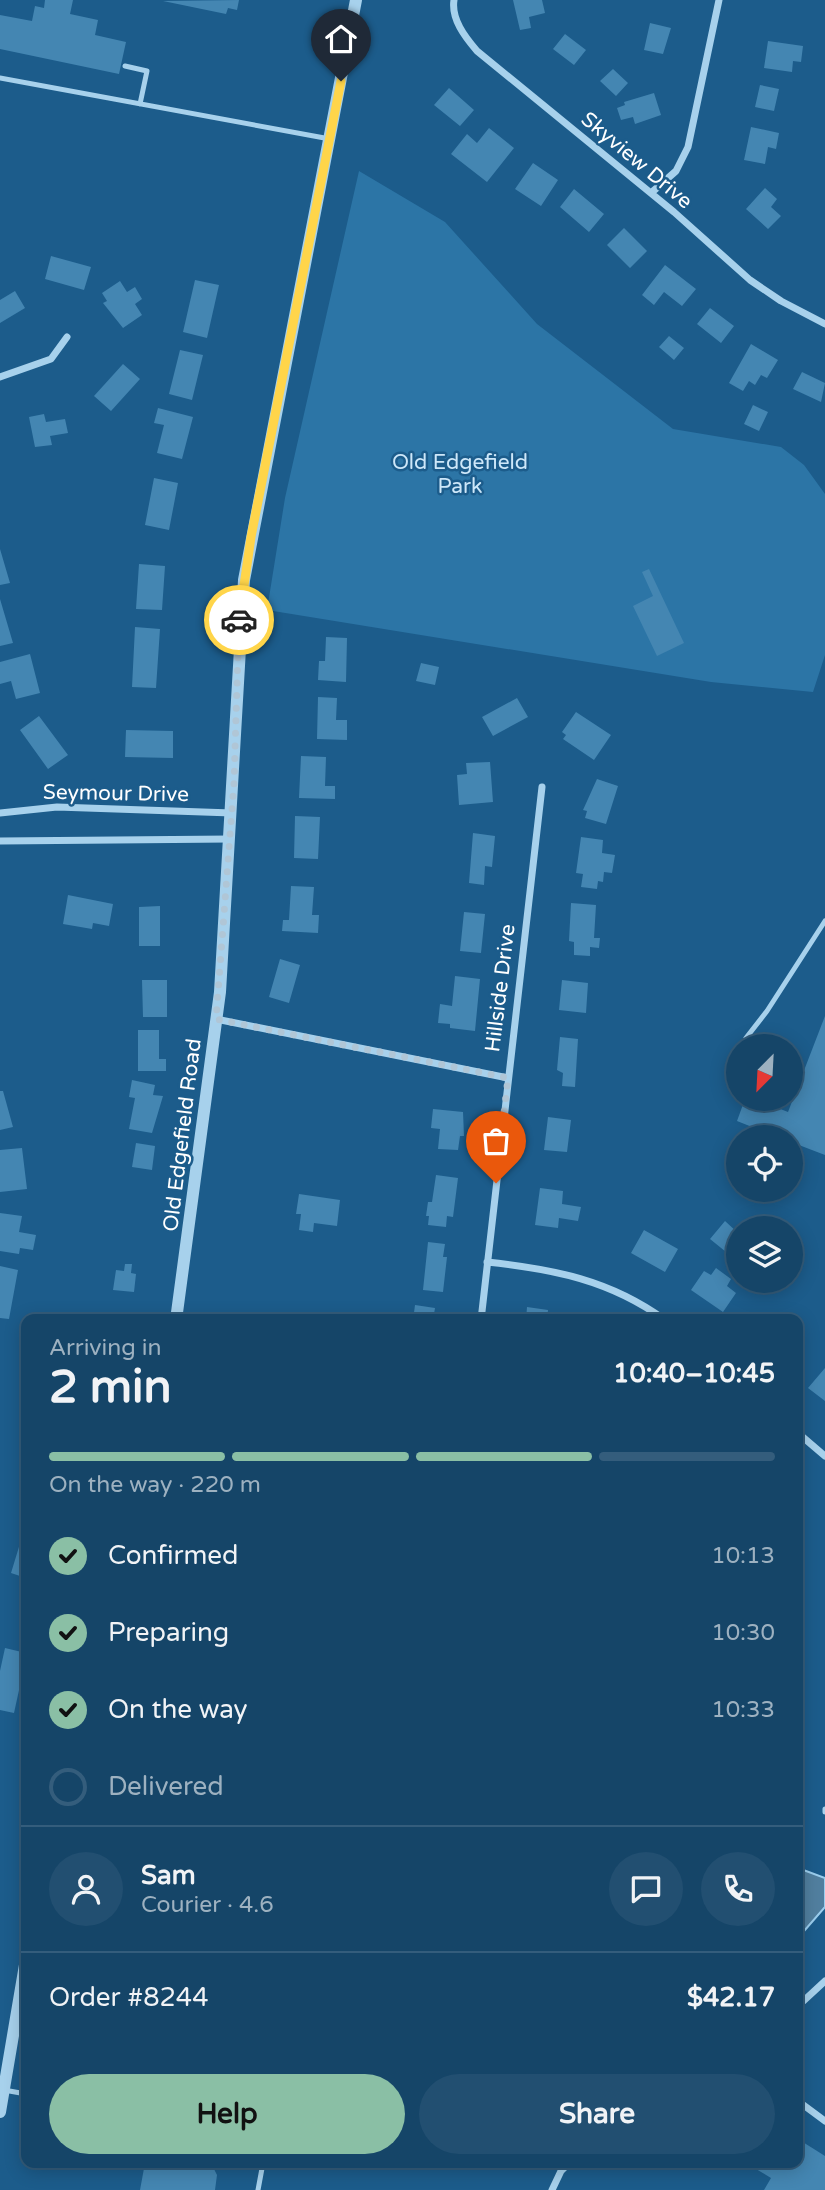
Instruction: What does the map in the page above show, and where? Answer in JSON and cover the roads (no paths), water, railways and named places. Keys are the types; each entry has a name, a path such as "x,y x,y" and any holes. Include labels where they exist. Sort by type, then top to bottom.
{"street":[{"name":"Old Edgefield Road","path":"177,1314 216,1019 231,839 244,580 356,0"},
{"name":"Skyview Drive","path":"454,0 453,6 461,31 477,51 651,193 750,280 781,301 825,324"},
{"path":"651,193 676,172 688,147 719,0"},
{"path":"0,377 51,359 67,337"},
{"name":"Hillside Drive","path":"482,1314 541,787"},
{"name":"Seymour Drive","path":"0,813 57,807 232,813"},
{"path":"0,842 231,839"},
{"path":"216,1019 508,1078"},
{"path":"487,1262 544,1268 595,1281 626,1295 656,1314"},
{"path":"803,1437 825,1456"},
{"path":"803,2001 825,1981"},
{"path":"0,2112 21,1989"},
{"path":"803,2105 825,2121"},
{"path":"552,2190 564,2168"}],"lane":[{"path":"125,66 147,71 140,104"},
{"path":"0,78 330,139"},
{"path":"749,1034 767,1012 825,920"},
{"path":"4,2090 21,2093"},
{"path":"258,2190 262,2168"}],"park label":[{"name":"Old Edgefield Park","path":"460,474"}]}
